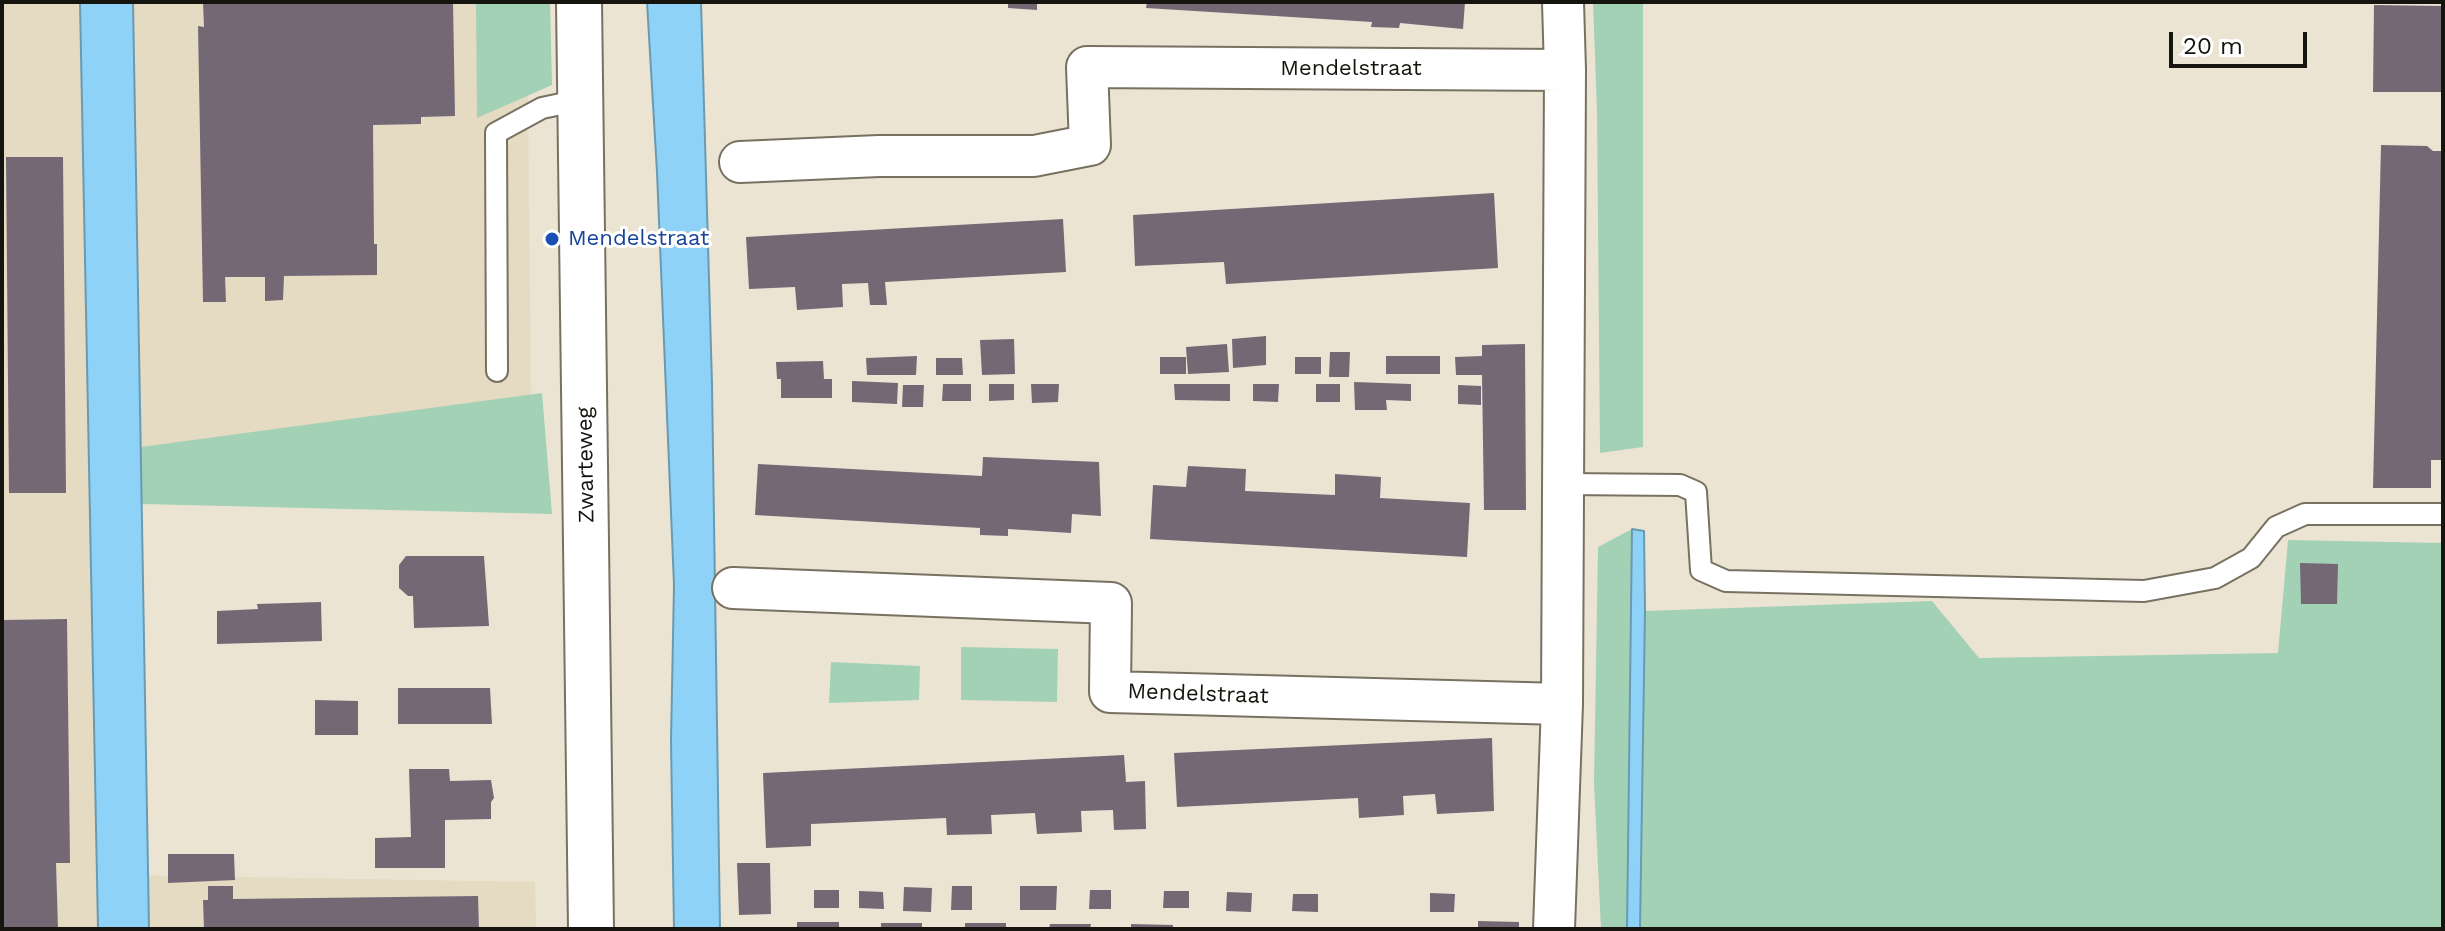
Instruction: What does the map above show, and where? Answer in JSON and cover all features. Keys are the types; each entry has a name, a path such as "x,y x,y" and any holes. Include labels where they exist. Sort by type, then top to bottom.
{"street":[{"name":"Zwarteweg","path":"579,2 591,929"},
{"path":"1554,929 1562,704 1563,2"},
{"name":"Mendelstraat","path":"740,162 879,156 1034,156 1090,145 1087,67 1565,70"},
{"name":"Mendelstraat","path":"733,588 1111,603 1110,692 1562,704"}],"lane":[{"path":"497,371 496,133 542,108 580,100"},
{"path":"1563,484 1680,485 1696,492 1701,570 1726,581 2144,591 2215,578 2251,558 2276,527 2305,514 2443,514"}],"shaded area":[{"path":"2,2 527,2 532,493 109,488 125,875 535,882 536,929 2,929"}],"green space":[{"path":"476,2 550,2 552,85 477,118"},
{"path":"1593,2 1643,2 1643,447 1600,453 1597,112"},
{"path":"542,393 552,514 142,504 141,447"},
{"path":"1632,529 1634,605 1628,769 1627,929 1601,929 1594,783 1598,547"},
{"path":"2288,540 2443,543 2443,929 1640,929 1645,611 1932,601 1979,658 2278,653"},
{"path":"961,647 1058,649 1057,702 961,700"},
{"path":"831,662 920,666 919,700 829,703"}],"water":[{"path":"80,2 133,2 149,929 98,929"},
{"path":"647,2 701,2 712,384 720,929 674,929 671,741 674,585"},
{"path":"1632,529 1644,531 1640,929 1627,929"}],"building":[{"path":"203,2 453,2 455,116 421,117 421,124 373,125 377,275 284,276 283,300 265,301 265,277 225,277 226,302 203,302 198,26 204,27"},
{"path":"1008,2 1037,2 1037,10 1008,8"},
{"path":"1147,2 1465,2 1463,29 1400,23 1399,28 1371,27 1372,22 1146,8"},
{"path":"2374,5 2443,6 2443,92 2373,92"},
{"path":"2381,145 2427,146 2433,151 2443,151 2443,460 2431,460 2431,488 2373,488"},
{"path":"6,157 63,157 66,493 9,493"},
{"path":"1494,193 1498,268 1226,284 1224,262 1135,266 1133,215"},
{"path":"1063,219 1066,272 885,282 887,305 870,305 868,283 842,284 843,307 797,310 795,287 749,289 746,237"},
{"path":"1266,336 1266,365 1233,368 1232,339"},
{"path":"1014,339 1015,374 982,375 980,340"},
{"path":"1227,344 1229,372 1188,374 1186,347"},
{"path":"1525,344 1526,510 1484,510 1482,375 1456,375 1455,357 1482,356 1482,345"},
{"path":"1330,352 1350,352 1349,377 1329,377"},
{"path":"917,356 916,375 867,375 866,358"},
{"path":"1386,356 1440,356 1440,374 1386,374"},
{"path":"1160,357 1186,357 1186,374 1160,374"},
{"path":"1295,357 1321,357 1321,374 1295,374"},
{"path":"936,358 962,358 963,375 936,375"},
{"path":"823,361 824,379 832,379 832,398 781,398 781,379 777,379 776,362"},
{"path":"852,381 898,383 897,404 852,402"},
{"path":"1354,382 1411,384 1411,401 1386,400 1387,410 1355,410"},
{"path":"943,384 971,384 971,401 942,401"},
{"path":"989,384 1014,384 1014,400 989,401"},
{"path":"1031,384 1059,384 1058,402 1032,403"},
{"path":"1174,384 1230,384 1230,401 1175,400"},
{"path":"1253,384 1279,384 1278,402 1253,401"},
{"path":"1316,384 1340,384 1340,402 1316,402"},
{"path":"903,385 924,385 923,407 902,407"},
{"path":"1458,385 1481,386 1481,405 1458,404"},
{"path":"983,457 1099,462 1101,516 1072,514 1071,533 1008,529 1008,536 980,535 980,528 755,515 758,464 982,476"},
{"path":"1188,466 1246,469 1245,491 1335,495 1335,474 1381,477 1380,498 1470,503 1467,557 1150,539 1153,485 1186,487"},
{"path":"406,556 484,556 489,626 414,628 413,596 408,596 399,588 399,565"},
{"path":"2300,563 2338,564 2337,604 2301,604"},
{"path":"321,602 322,641 217,644 217,611 258,609 257,604"},
{"path":"67,619 70,863 56,863 58,929 2,929 2,620"},
{"path":"398,688 490,688 492,724 398,724"},
{"path":"315,700 358,701 358,735 315,735"},
{"path":"1492,738 1494,811 1437,814 1435,794 1403,796 1404,815 1359,818 1358,798 1177,807 1174,753"},
{"path":"1124,755 1126,782 1145,781 1146,829 1114,830 1113,810 1081,811 1082,832 1037,834 1035,813 991,815 992,834 947,835 946,818 811,824 811,846 766,848 763,773"},
{"path":"409,769 449,769 450,781 491,780 494,798 491,802 491,819 445,820 445,868 375,868 375,838 411,837"},
{"path":"168,854 234,854 235,880 168,883"},
{"path":"737,863 770,863 771,914 739,915"},
{"path":"208,886 233,886 233,899 478,896 479,929 204,929 203,900 208,900"},
{"path":"952,886 972,886 972,910 951,910"},
{"path":"1020,886 1057,886 1056,910 1020,910"},
{"path":"904,887 932,888 931,912 903,911"},
{"path":"814,890 839,890 839,908 814,908"},
{"path":"1090,890 1111,890 1111,909 1089,909"},
{"path":"859,891 883,892 884,909 859,908"},
{"path":"1164,891 1189,891 1189,908 1163,908"},
{"path":"1227,892 1252,893 1251,912 1226,911"},
{"path":"1430,893 1455,894 1454,912 1430,912"},
{"path":"1293,894 1318,894 1318,912 1292,911"},
{"path":"1478,921 1519,922 1519,929 1478,929"},
{"path":"797,922 839,922 839,929 797,929"},
{"path":"881,923 922,923 922,929 881,929"},
{"path":"965,923 1006,923 1006,929 965,929"},
{"path":"1050,924 1091,924 1090,929 1049,929"},
{"path":"1131,924 1173,925 1173,929 1131,929"}],"place":[{"name":"Mendelstraat","path":"552,239"}]}
